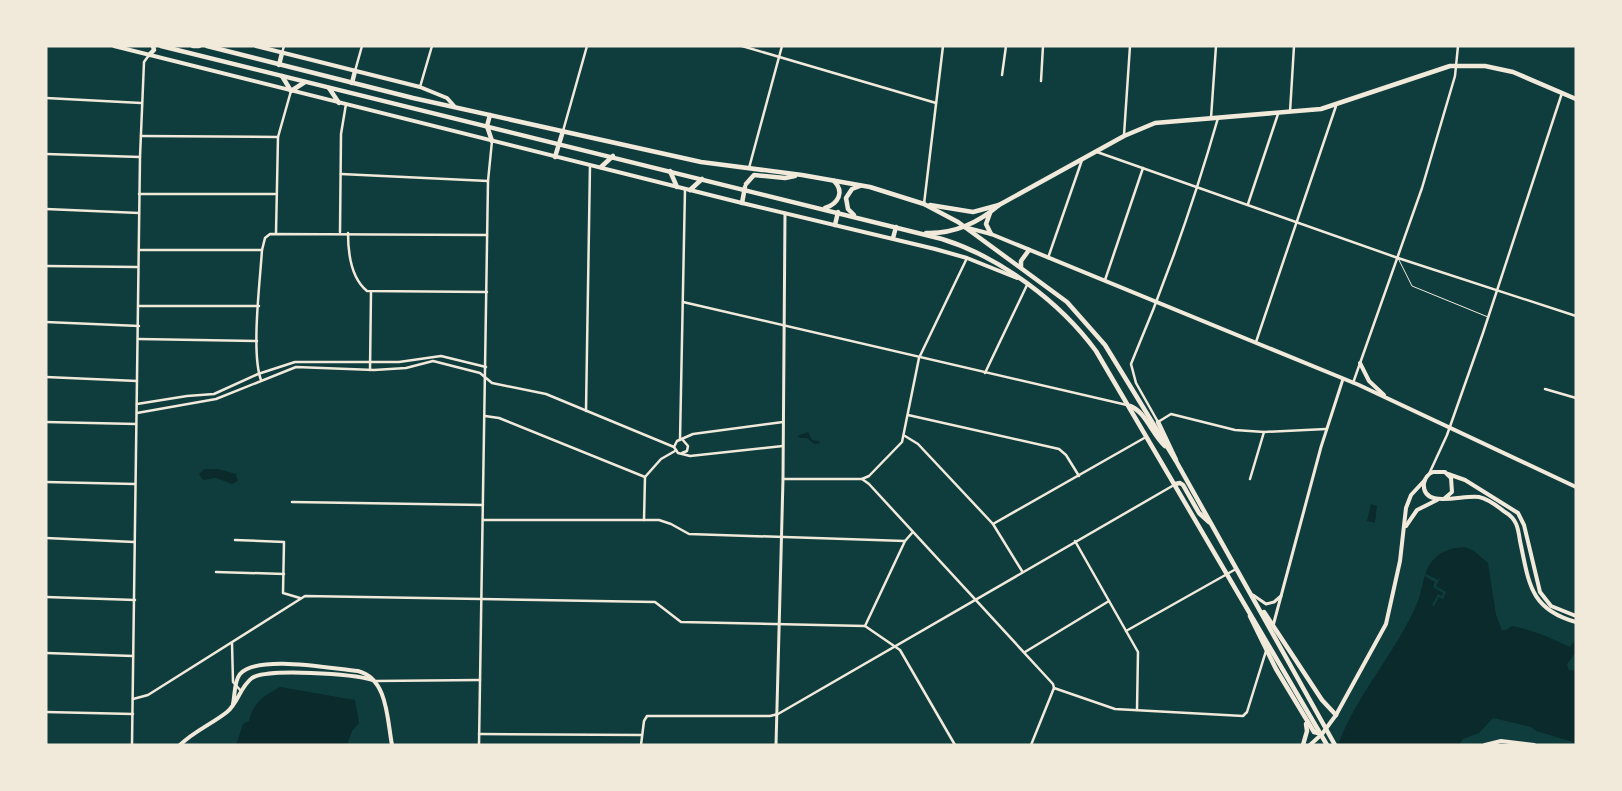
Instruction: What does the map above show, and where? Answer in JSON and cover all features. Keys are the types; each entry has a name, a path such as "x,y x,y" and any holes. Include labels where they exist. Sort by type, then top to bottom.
{"main road":[{"path":"114,46 555,157 893,238 967,258 1017,278"},
{"path":"161,46 702,179 745,187 915,232 972,250 1037,291 1071,320 1085,336 1130,406 1327,745"},
{"path":"193,46 199,46"},
{"path":"206,46 455,108 700,162 832,179 924,204 973,212 999,205"},
{"path":"256,46 420,88 447,98 455,108"},
{"path":"149,56 155,48"},
{"path":"279,65 282,53"},
{"path":"915,232 939,234 964,226 1095,151 1155,123 1290,113 1336,106 1428,72 1457,66 1485,66 1507,70 1576,100"},
{"path":"352,83 355,71"},
{"path":"282,76 291,91"},
{"path":"291,91 305,82"},
{"path":"329,88 339,103"},
{"path":"490,115 487,126 492,141"},
{"path":"555,157 562,131"},
{"path":"601,168 613,156"},
{"path":"742,203 749,169"},
{"path":"670,171 677,186"},
{"path":"745,187 754,175 785,178 802,175"},
{"path":"688,189 702,179"},
{"path":"823,209 833,205 839,196 839,185 832,179"},
{"path":"858,218 848,209 846,198 852,189 862,186"},
{"path":"924,204 964,226 1021,267 1067,302 1092,328 1123,373 1253,595 1322,700 1336,715"},
{"path":"991,211 986,220 986,227 991,234"},
{"path":"835,225 838,212"},
{"path":"964,226 991,234 1353,383 1576,486"},
{"path":"893,238 896,227"},
{"path":"1021,267 1021,261 1029,250"},
{"path":"1360,363 1369,381 1387,398"},
{"path":"1130,406 1140,412 1155,437 1167,448"},
{"path":"1158,422 1176,456 1176,461"},
{"path":"1310,745 1322,734 1336,715 1386,624 1404,534 1408,501 1429,474 1437,470 1465,480 1518,513 1524,525 1540,592 1551,606 1576,616"},
{"path":"1445,498 1453,487 1448,474"},
{"path":"1425,480 1426,493 1437,500"},
{"path":"1175,484 1180,483 1183,485 1198,513 1212,525"},
{"path":"1405,528 1417,510 1437,500 1445,498 1481,498 1512,517 1518,526 1530,584 1535,597 1551,613 1576,622"},
{"path":"1253,595 1335,745"},
{"path":"1243,601 1266,651 1307,727 1303,745"},
{"path":"234,704 238,678 244,671 280,664 358,671 375,681 380,688 392,745"},
{"path":"181,744 192,734 226,713 251,679 274,673 345,676 375,681"},
{"path":"1301,714 1314,732 1322,734"},
{"path":"1485,745 1495,741 1534,745"},
{"path":"1502,745 1509,742"}],"street":[{"path":"282,53 284,46"},
{"path":"355,71 362,46"},
{"path":"420,88 432,46"},
{"path":"562,131 588,46"},
{"path":"742,46 936,103"},
{"path":"749,169 782,46"},
{"path":"924,204 943,46"},
{"path":"1002,74 1006,46"},
{"path":"1041,81 1043,46"},
{"path":"1124,136 1130,46"},
{"path":"1211,118 1216,46"},
{"path":"1290,113 1294,46"},
{"path":"1353,383 1422,188 1457,66 1458,46"},
{"path":"132,745 141,103 144,62 149,56"},
{"path":"276,233 278,138 291,91"},
{"path":"1429,474 1450,427 1562,93"},
{"path":"46,98 141,103"},
{"path":"340,233 341,134 346,104"},
{"path":"1256,342 1336,106"},
{"path":"1248,204 1278,114"},
{"path":"1219,117 1198,187 1157,301 1131,364 1131,370 1136,383 1158,422 1171,414 1235,430 1264,432 1326,429"},
{"path":"141,136 278,138"},
{"path":"479,745 488,181 492,141"},
{"path":"1095,151 1398,258 1576,316"},
{"path":"46,154 140,157"},
{"path":"1048,258 1084,157"},
{"path":"586,411 590,165"},
{"path":"1104,280 1143,168"},
{"path":"341,174 488,181"},
{"path":"681,440 683,302 688,189"},
{"path":"139,194 276,194"},
{"path":"46,210 139,212"},
{"path":"776,745 783,479 786,213"},
{"path":"261,380 258,374 257,341 262,250 265,238 276,233 487,235"},
{"path":"348,233 349,256 361,285 371,292 487,292"},
{"path":"138,250 262,250"},
{"path":"783,479 862,479 868,476 899,446 905,436 919,358 967,258"},
{"path":"46,266 138,267"},
{"path":"984,374 1027,285"},
{"path":"370,370 371,292"},
{"path":"683,302 984,374 1130,406"},
{"path":"139,306 259,306"},
{"path":"46,322 139,326"},
{"path":"138,339 257,341"},
{"path":"137,404 214,394 258,374 296,362 399,362 441,356 486,367"},
{"path":"137,413 216,400 261,380 296,368 370,370 406,368 433,361 480,374 492,383 546,394 675,449 681,454 690,456 783,446"},
{"path":"46,377 138,381"},
{"path":"1271,631 1326,429 1343,379"},
{"path":"1545,389 1576,398"},
{"path":"908,414 1059,449 1066,455 1079,476"},
{"path":"485,416 499,418 645,477"},
{"path":"46,422 136,424"},
{"path":"644,520 645,477 661,459 675,449 681,440 693,434 783,422"},
{"path":"1250,479 1264,432"},
{"path":"905,436 918,444 993,524 1022,571"},
{"path":"993,524 1148,437"},
{"path":"681,440 688,446 686,452 681,454"},
{"path":"862,479 1025,652 1050,680 1054,688 1102,706 1137,710 1244,715 1266,651"},
{"path":"46,482 135,484"},
{"path":"641,745 641,735 647,716 770,716 778,714 1175,484"},
{"path":"292,502 483,505"},
{"path":"483,520 644,520 668,522 689,534 906,541"},
{"path":"865,626 906,541 912,533"},
{"path":"46,538 134,542"},
{"path":"235,540 284,542 283,593 300,598"},
{"path":"1075,542 1139,657 1137,710"},
{"path":"1126,631 1237,568"},
{"path":"216,572 284,574"},
{"path":"133,699 148,695 300,598 313,595 481,600 655,602 662,606 673,618 681,622 865,626 896,646 955,745"},
{"path":"1253,595 1263,604 1269,604 1281,596"},
{"path":"46,597 135,600"},
{"path":"1025,652 1109,601"},
{"path":"232,642 232,672 236,687 241,691"},
{"path":"46,653 133,656"},
{"path":"375,681 480,680"},
{"path":"1031,745 1054,688"},
{"path":"46,712 133,714"},
{"path":"479,734 641,735"}],"lane":[{"path":"1398,258 1412,286 1488,317"}],"water":[{"path":"808,432 812,440 819,441 820,443 814,444 807,438 797,436"},
{"path":"204,469 218,469 236,474 238,481 232,484 216,478 203,480 199,474"},
{"path":"1371,504 1377,506 1375,523 1367,521"},
{"path":"1465,547 1474,551 1488,563 1496,615 1502,630 1512,626 1520,628 1570,647 1576,639 1576,652 1567,664 1569,670 1576,671 1576,743 1536,731 1531,727 1493,718 1479,733 1463,739 1459,745 1338,745 1366,690 1409,620 1418,601 1430,563 1444,552"},
{"path":"280,687 355,700 359,723 352,731 347,745 236,745 243,724 249,721 256,704"}],"pier":[{"path":"1426,574 1438,580 1441,577 1436,586 1446,592 1443,599 1439,597 1434,606 1432,605 1438,594 1442,596 1443,593 1433,587 1435,582 1425,576"}]}
